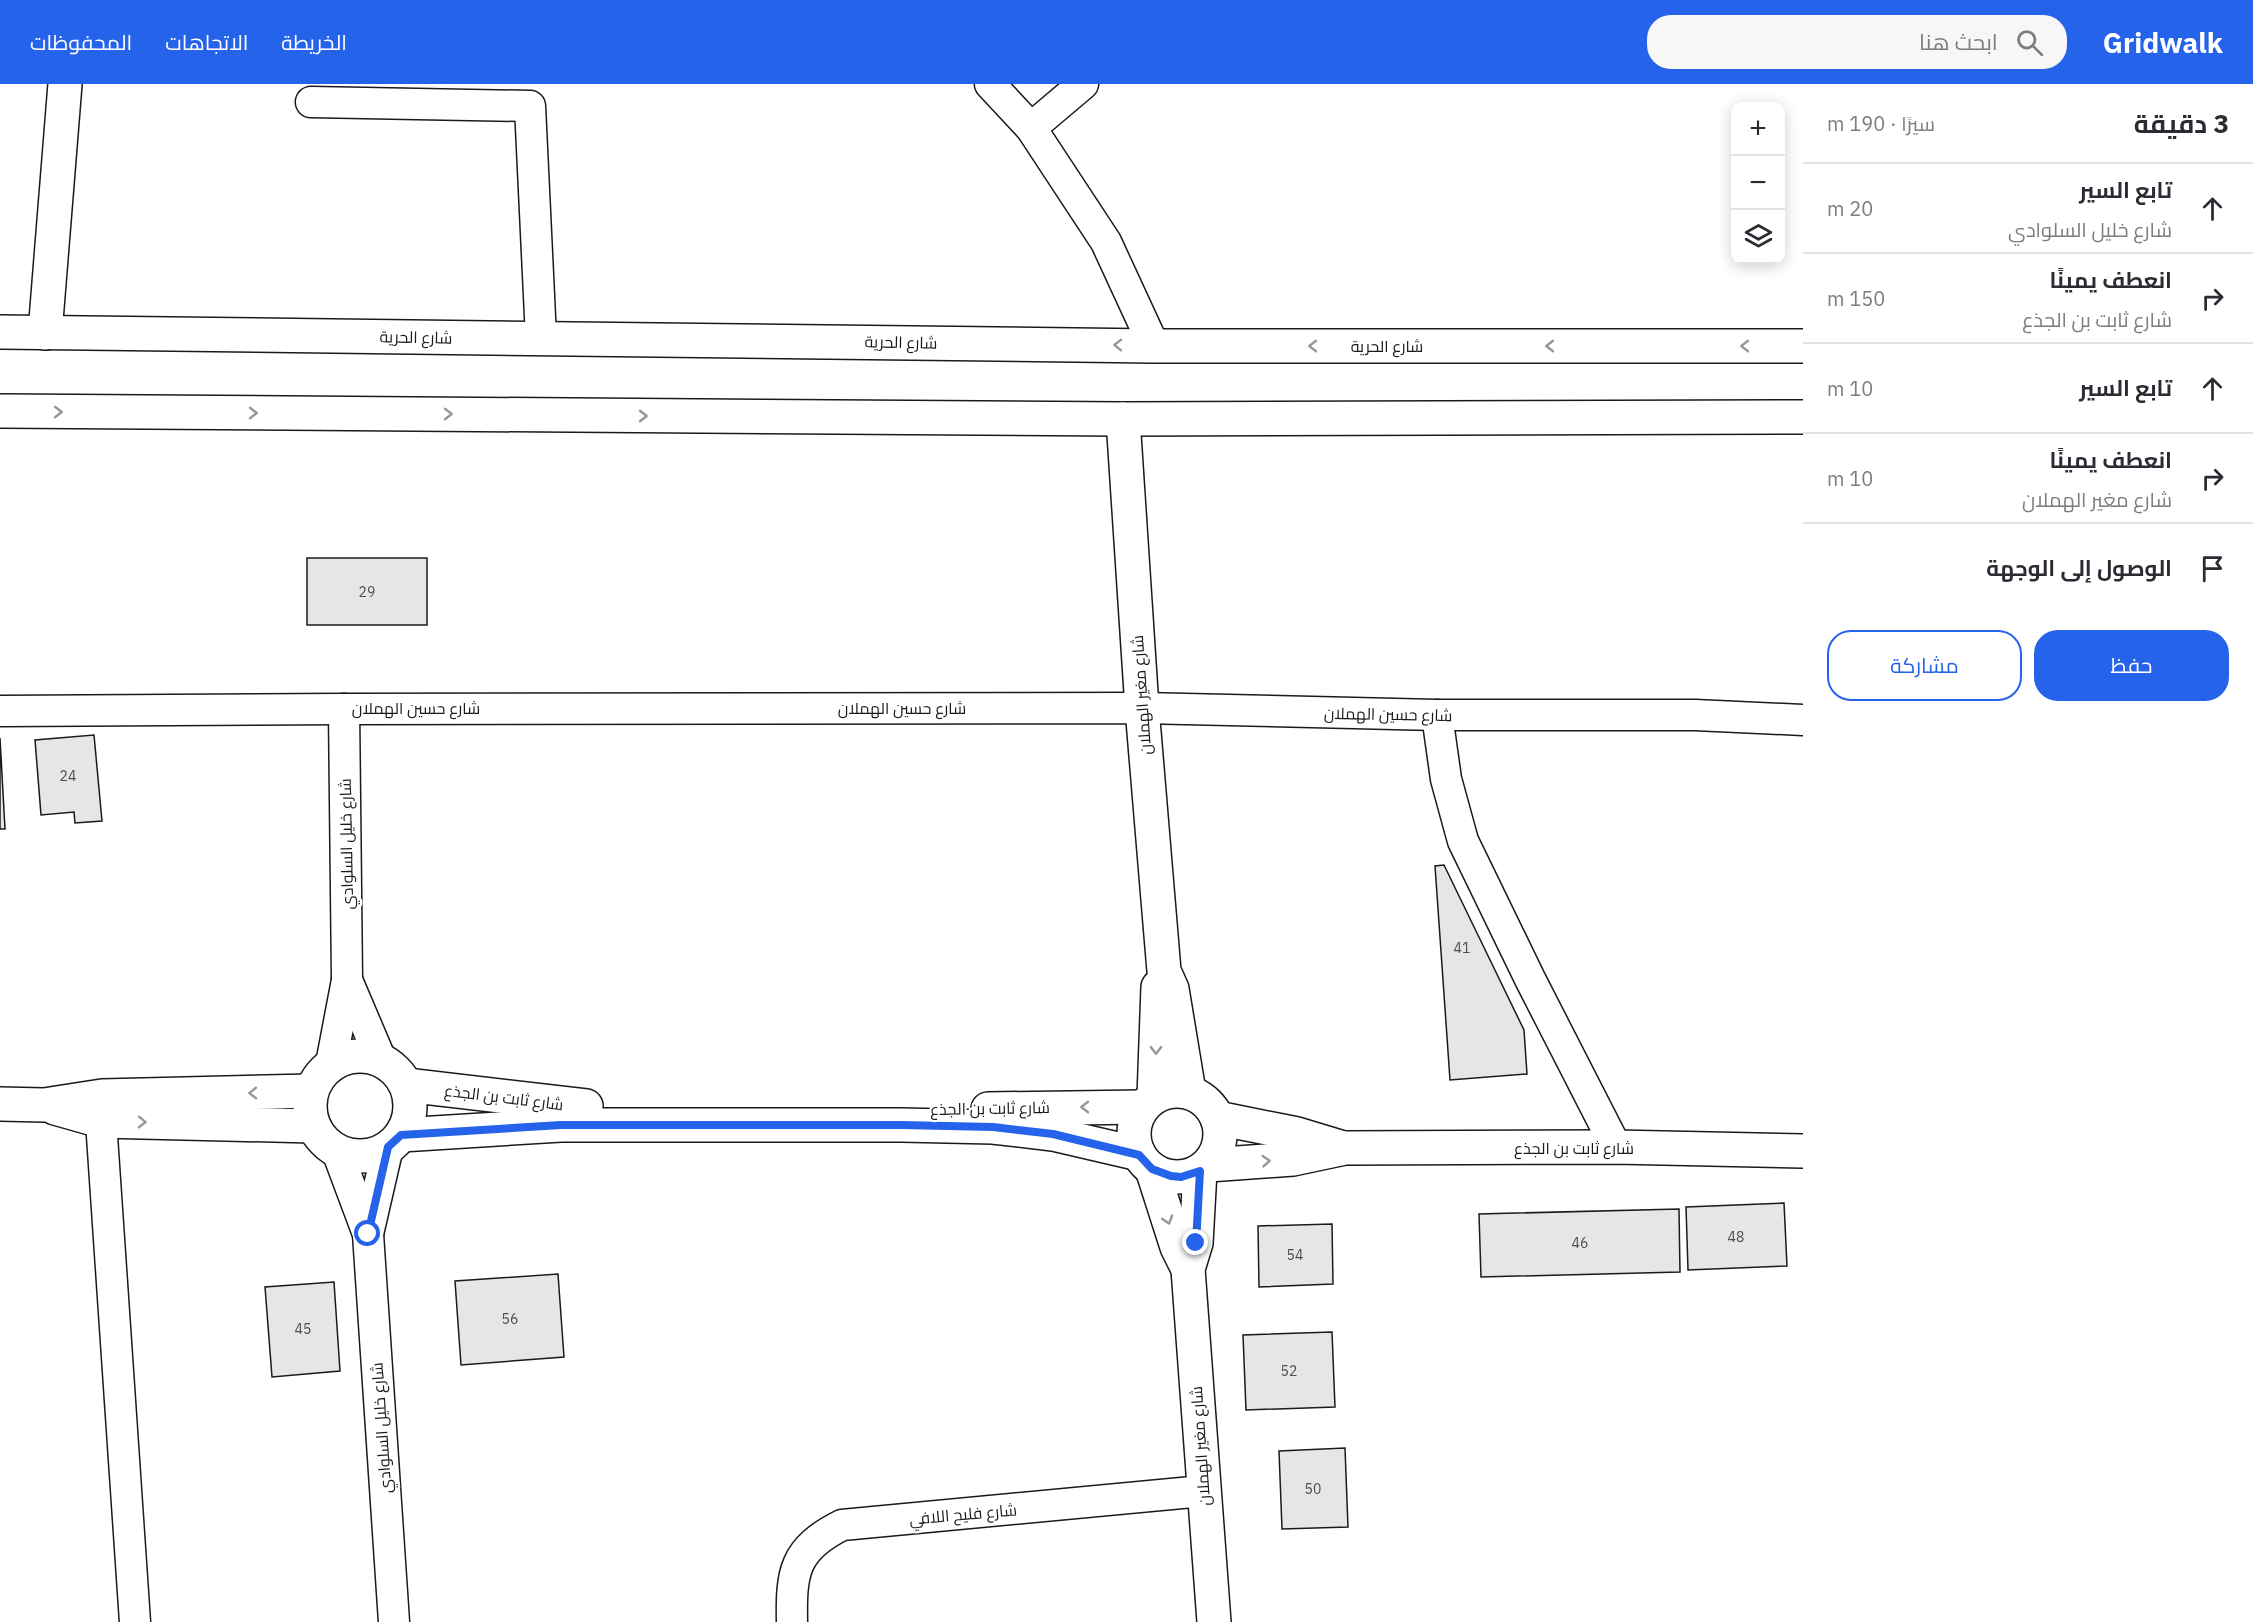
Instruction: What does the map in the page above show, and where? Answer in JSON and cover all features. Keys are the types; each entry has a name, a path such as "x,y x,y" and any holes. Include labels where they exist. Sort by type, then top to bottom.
{"main road":[{"path":"45,333 65,84"},
{"name":"شارع الحرية","path":"0,332 1154,346 1803,346"},
{"path":"0,411 1123,419 1803,417"},
{"name":"شارع مغير الهملان","path":"1123,419 1142,708 1164,971 1172,989 1189,1092"},
{"name":"شارع مغير الهملان","path":"1149,1102 1158,988 1164,971"},
{"path":"365,1055 381,1060 396,1071 406,1085 410,1102 408,1119 394,1141 372,1154 354,1156 337,1151 323,1140 313,1126 309,1109 311,1091 318,1076 331,1064 347,1057 365,1055"},
{"name":"شارع ثابت بن الجذع","path":"406,1085 560,1105 640,1109 998,1110 1149,1102"},
{"path":"102,1108 311,1091"},
{"path":"1168,1092 1189,1092 1206,1101 1213,1109 1220,1128 1218,1148 1204,1168 1181,1177 1161,1174 1145,1162 1134,1135 1138,1116 1149,1102 1168,1092"},
{"path":"0,1104 102,1108 313,1126"},
{"name":"شارع ثابت بن الجذع","path":"1217,1118 1297,1134 1345,1148"},
{"name":"شارع ثابت بن الجذع","path":"394,1141 561,1125 993,1127 1053,1134 1145,1162"},
{"name":"شارع ثابت بن الجذع","path":"1204,1168 1293,1159 1345,1148 1803,1151"},
{"name":"شارع مغير الهملان","path":"1145,1162 1188,1269"},
{"name":"شارع مغير الهملان","path":"1204,1168 1196,1243 1188,1269 1214,1622"}],"street":[{"path":"990,84 1031,128 1106,242 1154,346"},
{"path":"1031,128 1083,84"},
{"path":"311,102 533,95 542,338"},
{"name":"شارع حسين الهملان","path":"0,711 344,708 1142,708 1437,716 1695,715 1803,720"},
{"name":"شارع خليل السلوادي","path":"331,1064 347,980 344,708"},
{"path":"1437,716 1446,779 1463,841 1616,1148"},
{"name":"شارع خليل السلوادي","path":"347,980 381,1060"},
{"path":"102,1108 135,1622"},
{"name":"شارع خليل السلوادي","path":"368,1234 394,1141"},
{"name":"شارع خليل السلوادي","path":"337,1151 368,1234 394,1622"},
{"name":"شارع فليح اللافي","path":"792,1622 791,1594 796,1567 808,1548 822,1535 842,1525 1203,1491"}],"building":[{"path":"307,558 427,558 427,625 307,625"},
{"path":"94,735 102,821 75,823 74,812 41,815 35,740"},
{"path":"0,738 5,829 0,829"},
{"path":"1444,865 1524,1030 1527,1074 1450,1080 1435,866"},
{"path":"1784,1203 1787,1266 1688,1270 1686,1207"},
{"path":"1679,1209 1680,1272 1481,1277 1479,1214"},
{"path":"1332,1224 1333,1284 1259,1287 1258,1226"},
{"path":"558,1274 564,1357 461,1365 455,1281"},
{"path":"334,1282 340,1371 272,1377 265,1287"},
{"path":"1332,1332 1335,1407 1246,1410 1243,1335"},
{"path":"1345,1448 1348,1527 1282,1529 1279,1451"}],"route":[{"path":"368,1234 388,1147 401,1135 561,1125 901,1125 993,1127 1053,1134 1139,1155 1145,1163 1161,1174 1181,1177 1200,1171 1196,1243"}]}
